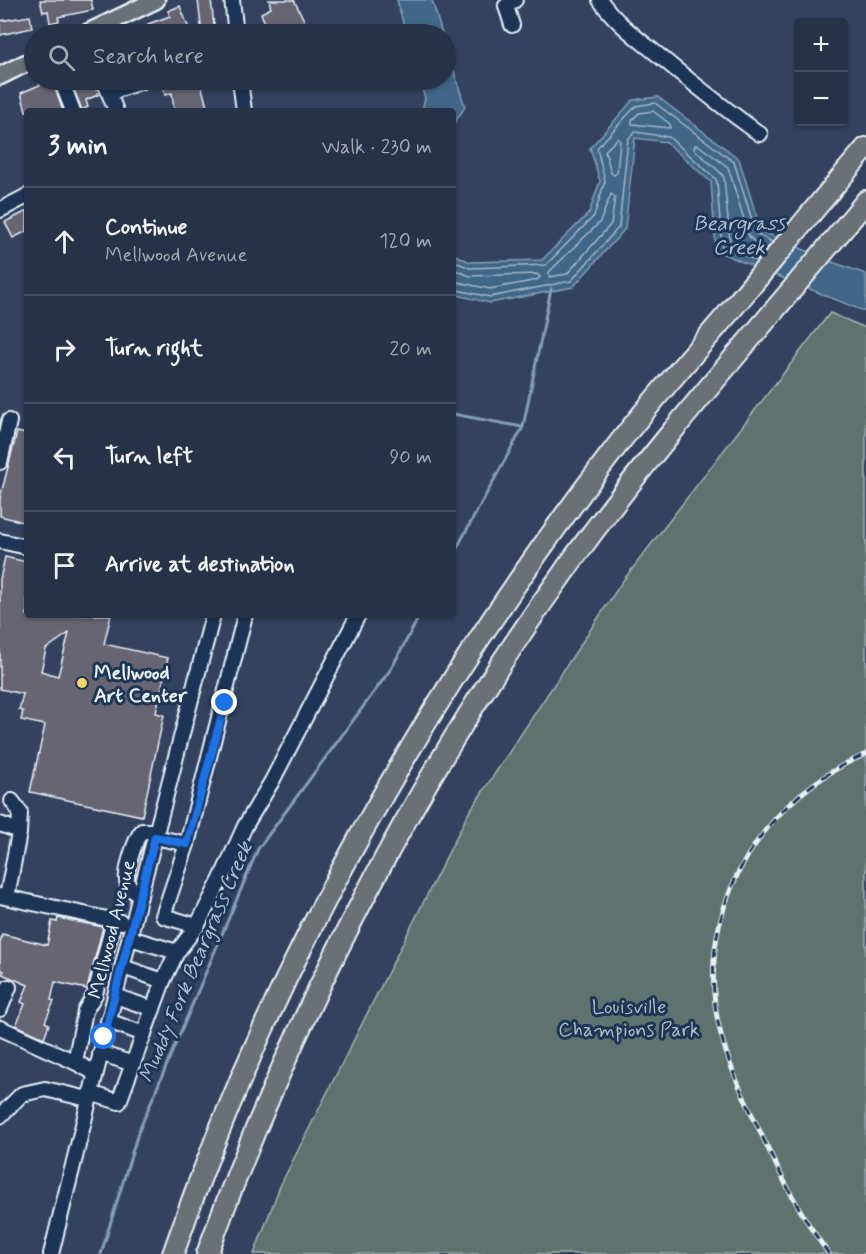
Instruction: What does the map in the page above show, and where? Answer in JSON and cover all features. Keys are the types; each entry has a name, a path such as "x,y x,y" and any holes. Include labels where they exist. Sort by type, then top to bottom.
{"highway":[{"path":"173,1254 224,1121 268,1020 355,846 458,672 536,556 615,448 662,389 866,148"},
{"path":"207,1254 267,1104 314,1000 382,866 490,682 568,566 626,487 666,436 866,201"}],"main road":[{"path":"102,24 127,7 156,0"},
{"path":"0,76 24,64"}],"street":[{"path":"232,0 235,24"},
{"path":"512,25 506,6 515,0"},
{"path":"600,0 610,15 627,30 715,102 760,134"},
{"path":"65,90 72,108"},
{"path":"108,90 115,108"},
{"path":"109,93 117,90"},
{"path":"241,90 244,108"},
{"path":"0,210 24,198"},
{"path":"0,462 9,421"},
{"path":"0,541 24,547"},
{"path":"187,844 156,834 212,618"},
{"path":"197,926 163,916 187,844 244,618"},
{"path":"0,1116 22,1094 45,1089 119,1102 163,981 177,952 197,926 244,826 272,781 356,618"},
{"path":"12,801 20,812 19,831 3,897 114,921 131,932 177,952"},
{"path":"0,824 19,831"},
{"name":"Mellwood Avenue","path":"51,1254 140,896 127,880 135,846 142,831 156,834"},
{"path":"75,1062 85,1011 95,994 114,921"},
{"path":"123,967 163,981"},
{"path":"0,1010 9,987"},
{"path":"115,996 153,1009"},
{"path":"108,1022 144,1034"},
{"path":"0,1028 95,1073"},
{"path":"100,1053 133,1064"}],"green space":[{"name":"Louisville Champions Park","path":"830,313 866,328 866,1254 254,1254 280,1186 468,814 622,582"}],"water":[{"path":"397,0 432,0 439,24 403,24"},
{"path":"456,78 465,107 456,120 456,108 423,108 425,98 422,90 456,90"},
{"name":"Beargrass Creek","path":"658,97 739,159 761,231 866,274 866,312 716,251 711,182 666,142 635,138 625,229 573,287 490,303 456,295 456,255 470,262 542,260 589,213 600,181 590,148 633,100"}],"building":[{"path":"40,0 91,0 93,10 58,17 59,21 50,23 48,11 43,12"},
{"path":"198,0 211,0 214,24 201,24"},
{"path":"269,0 294,0 306,24 265,24 261,13 271,8"},
{"path":"180,6 187,24 148,24 170,16 168,11"},
{"path":"30,16 31,24 24,24 24,30 0,35 0,21"},
{"path":"28,90 56,90 62,108 25,108 21,93"},
{"path":"74,90 96,90 98,95 86,100 88,107 81,108"},
{"path":"164,90 203,90 207,108 174,108 172,93 165,95"},
{"path":"24,212 24,232 13,238 5,222"},
{"path":"17,432 24,433 24,522 0,516 0,498"},
{"name":"Mellwood Art Center","path":"5,557 24,561 24,618 110,618 104,644 168,658 156,713 164,715 142,816 30,792 45,725 21,720 23,711 19,710 23,694 0,689 0,579","holes":["69,633 58,676 41,671 46,649"]},
{"path":"58,918 103,927 87,989 55,982 51,1000 54,1001 45,1022 49,1024 44,1038 16,1025 25,1004 21,1002 28,985 2,974 4,971 0,969 0,943 2,934 47,945 52,921 57,922"}],"waterway":[{"name":"Muddy Fork Beargrass Creek","path":"456,550 523,427 551,289"},
{"path":"456,415 522,427"},
{"name":"Muddy Fork Beargrass Creek","path":"101,1254 138,1133 258,849 391,669 418,618"}],"railway":[{"path":"829,1254 789,1190 736,1080 717,1020 714,964 719,925 731,888 749,854 772,823 799,795 831,772 866,754"}],"place":[{"name":"Mellwood Art Center","path":"82,683"}],"route":[{"path":"104,1037 155,837 187,844 225,703"}]}
